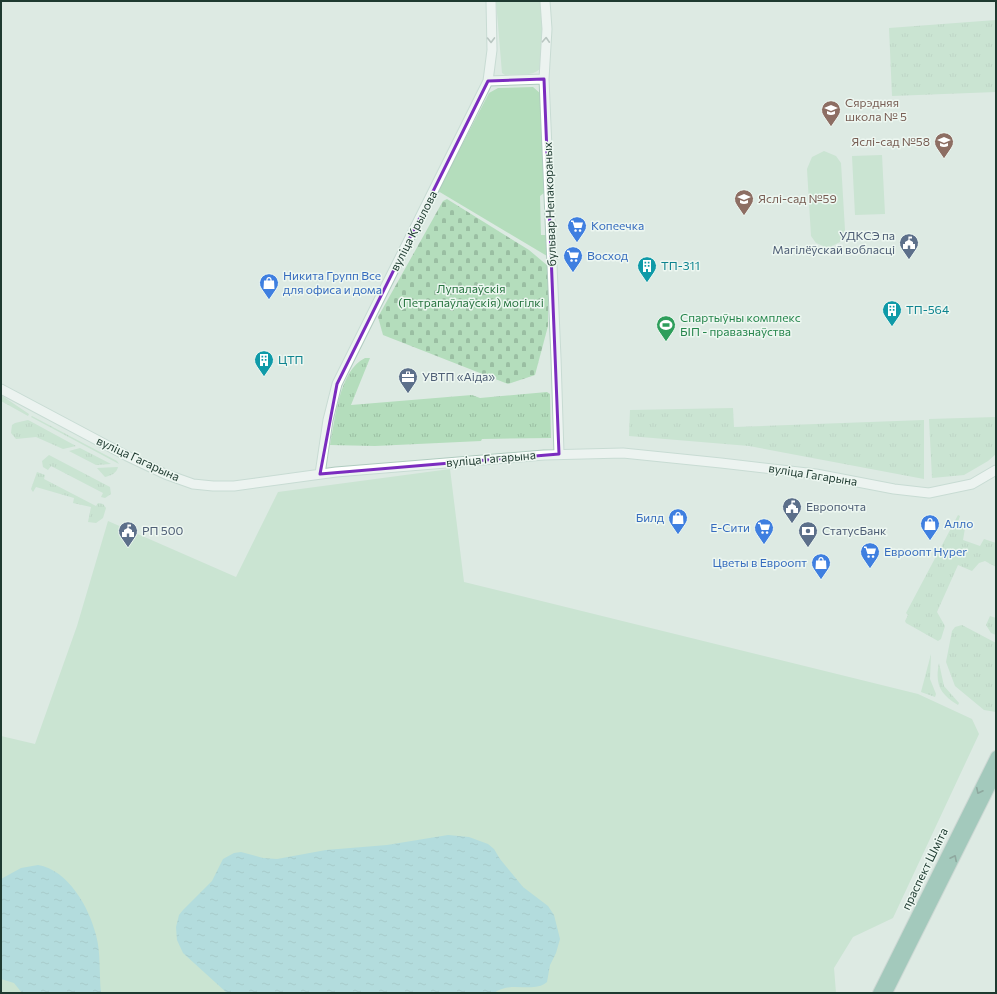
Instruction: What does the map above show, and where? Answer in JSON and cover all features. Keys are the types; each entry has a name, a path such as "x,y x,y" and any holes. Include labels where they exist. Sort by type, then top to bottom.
{"main road":[{"name":"вуліца Крылова","path":"320,474 328,420 337,384 488,80 492,50 491,1"},
{"name":"бульвар Непакораных","path":"545,1 546,29 544,79 559,454"},
{"path":"488,80 544,79"},
{"name":"вуліца Гагарына","path":"1,389 136,460 165,474 194,484 234,486 320,474 559,454 623,453 714,462 816,474 894,489 929,493 972,484 996,470"},
{"name":"праспект Шміта","path":"878,993 996,756"},
{"name":"праспект Шміта","path":"886,993 996,775"}],"highlighted area":[{"path":"544,79 559,454 320,474 337,384 488,81"}],"green space":[{"path":"496,1 542,1 545,63 537,71 522,75 505,75 502,73"},
{"path":"996,20 996,92 892,96 889,28"},
{"path":"533,87 541,94 544,193 540,196 541,235 546,235 547,256 438,191 489,93 498,88"},
{"path":"824,151 836,156 841,163 845,230 840,242 828,248 816,243 811,236 807,169 812,157"},
{"path":"882,155 885,214 855,215 852,156"},
{"name":"Лупалаўскія (Петрапаўлаўскія) могілкі","path":"447,199 529,250 548,266 548,326 535,375 508,384 383,335 378,317 443,201"},
{"path":"365,358 370,358 351,405 472,395 480,398 547,392 550,394 551,438 482,439 481,441 375,446 330,445 336,410 344,384 349,373 356,364"},
{"path":"1,395 29,414 28,416 1,401"},
{"path":"733,408 734,427 924,420 924,479 749,446 629,436 630,410"},
{"path":"32,416 117,461 119,464 31,417"},
{"path":"996,417 996,454 988,461 964,475 932,478 929,419"},
{"path":"28,420 76,446 63,449 36,437 16,439 11,433 12,425"},
{"path":"80,448 111,464 96,465 69,451"},
{"path":"49,455 110,487 111,494 105,498 101,497 103,493 51,466 48,470 43,467 42,461"},
{"path":"118,467 115,473 105,477 97,468"},
{"path":"450,469 464,582 918,694 972,719 979,734 893,918 853,937 834,968 836,993 1,993 1,736 35,744 77,626 108,521 236,577 278,492"},
{"path":"37,472 45,475 44,479 96,506 98,503 103,504 106,508 103,518 96,523 88,522 91,507 73,503 74,498 36,487 33,492 31,489"},
{"path":"958,515 960,516 958,522 965,528 963,540 980,546 984,539 996,543 996,567 985,561 979,563 972,571 958,565 937,612 945,626 941,639 938,641 906,623 905,621 908,615 906,613"},
{"path":"990,616 996,618 996,635 991,633 986,625"},
{"path":"962,625 996,643 996,712 984,710 955,686 946,662 952,631 955,627"},
{"path":"931,654 930,679 936,694 935,697 921,692"},
{"path":"939,663 944,686 959,703 958,705 946,697 940,687 938,682"}],"water":[{"path":"448,835 469,837 488,844 494,849 500,859 523,887 548,906 554,915 560,939 556,953 550,965 547,982 535,987 507,987 494,993 227,993 183,953 177,940 176,927 179,915 212,881 223,859 234,853 241,852 263,858 277,859 326,850 387,845"},
{"path":"38,865 49,868 68,882 76,891 88,913 98,942 101,993 22,993 14,983 1,979 1,879 21,868"}],"place":[{"name":"Сярэдняя школа № 5","path":"831,127"},
{"name":"Яслі-сад №58","path":"944,159"},
{"name":"Яслі-сад №59","path":"744,216"},
{"name":"Копеечка","path":"577,243"},
{"name":"УДКСЭ па Магілёўскай вобласці","path":"909,260"},
{"name":"Восход","path":"573,273"},
{"name":"ТП-311","path":"647,283"},
{"name":"Никита Групп Все для офиса и дома","path":"269,300"},
{"name":"ТП-564","path":"892,327"},
{"name":"Спартыўны комплекс БІП - правазнаўства","path":"666,342"},
{"name":"ЦТП","path":"264,377"},
{"name":"УВТП «Аіда»","path":"408,394"},
{"name":"Европочта","path":"792,524"},
{"name":"Билд","path":"678,535"},
{"name":"Алло","path":"930,541"},
{"name":"Е-Сити","path":"764,545"},
{"name":"РП 500","path":"128,548"},
{"name":"СтатусБанк","path":"808,548"},
{"name":"Евроопт Hyper","path":"870,569"},
{"name":"Цветы в Евроопт","path":"821,580"}]}
